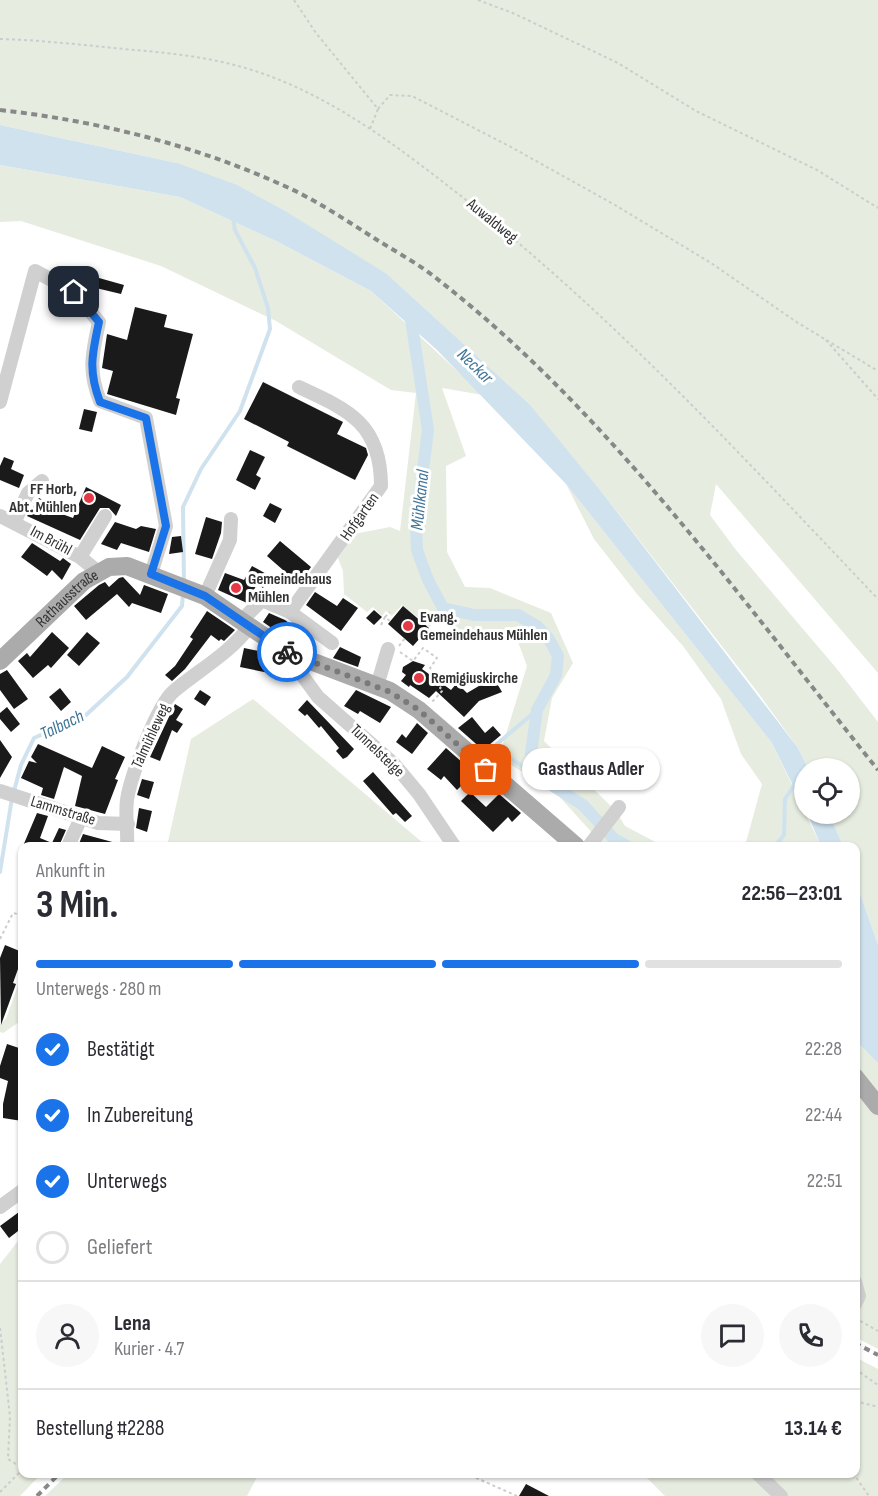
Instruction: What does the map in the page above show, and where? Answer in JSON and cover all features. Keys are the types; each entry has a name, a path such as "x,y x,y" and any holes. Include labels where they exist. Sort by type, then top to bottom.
{"main road":[{"name":"Rathausstraße","path":"0,661 84,581 98,572 127,566 174,582 202,595 302,659 377,686 423,714 571,842"},
{"path":"860,1083 878,1106"}],"street":[{"path":"0,402 35,271 74,292 99,322 93,347 92,379 100,402 146,418 166,526 151,574"},
{"name":"Hofgarten","path":"290,612 381,486 377,457 364,426 340,406 299,387"},
{"path":"14,523 27,493 42,481"},
{"name":"Im Brühl","path":"0,516 80,557 98,572"},
{"path":"80,557 105,516"},
{"path":"202,595 230,540 231,519"},
{"path":"246,623 262,600 290,612 332,643"},
{"name":"Talmühleweg","path":"128,842 127,801 134,770 171,693 198,675 246,623"},
{"path":"377,686 388,649"},
{"name":"Tunnelsteige","path":"302,659 302,675 318,697 394,764 419,794 451,842"},
{"name":"Lammstraße","path":"0,791 98,823 128,824"},
{"path":"592,842 619,807"},
{"path":"70,842 81,818"},
{"path":"2,1199 18,1193"},
{"path":"762,1478 781,1496"}],"path":[{"path":"294,0 316,33 378,110"},
{"path":"478,0 515,14 618,63 696,111 817,170 878,208"},
{"name":"Auwaldweg","path":"0,39 38,40 200,56 258,72 308,93 370,129 488,217 574,290 735,448 878,599"},
{"path":"370,129 378,110 390,95 412,96 511,147 711,263 878,371"},
{"path":"824,338 878,399"},
{"path":"381,625 390,612"},
{"path":"386,617 390,621"},
{"path":"405,638 397,650 413,661 423,648 437,658 430,668 446,680 440,688 443,690 423,714"},
{"path":"0,939 13,913 18,914"},
{"path":"860,1321 878,1331"},
{"path":"0,1328 10,1416 8,1459 18,1466"},
{"path":"860,1372 878,1385"},
{"path":"860,1402 878,1407"},
{"path":"0,1492 18,1473"},
{"path":"476,1478 517,1496"},
{"path":"856,1478 869,1496"}],"shaded area":[{"path":"0,0 878,0 878,673 716,484 710,515 736,550 837,669 878,722 878,945 860,893 860,842 841,842 834,824 860,824 860,758 803,758 756,690 601,491 529,405 387,274 177,163 0,125"},
{"path":"0,165 180,197 278,242 371,291 483,395 442,388 466,456 446,466 447,552 465,587 490,588 551,613 573,663 552,698 544,741 616,811 625,826 655,842 600,842 557,794 499,757 527,666 515,634 476,643 435,619 430,627 402,605 392,616 386,611 382,616 373,607 367,612 344,594 343,571 338,558 354,534 390,527 400,531 416,393 391,390 276,321 161,266 21,221 0,222"},
{"path":"566,484 772,743 794,789 794,824 811,824 819,842 746,842 762,784 741,754 721,699 683,646 637,594 594,539"},
{"path":"253,699 422,842 168,842 191,739"},
{"path":"18,985 18,1023 3,1033 0,1032 0,1024 6,1019"},
{"path":"860,1045 878,1063 878,1349 860,1340"},
{"path":"18,1241 18,1478 37,1478 20,1496 0,1496 0,1264"},
{"path":"860,1360 878,1369 878,1496 665,1496 647,1478 860,1478"},
{"path":"64,1478 256,1478 247,1496 45,1496"}],"water":[{"name":"Neckar","path":"0,125 177,163 237,185 285,211 387,274 530,405 601,491 798,748 803,758 794,758 794,788 772,743 566,484 437,350 371,291 278,242 180,197 0,165"},
{"path":"812,824 834,824 841,842 819,842"},
{"path":"860,893 878,945 878,1063 860,1045"}],"building":[{"path":"99,278 124,285 121,294 96,288"},
{"path":"135,307 167,315 164,327 193,334 176,398 180,399 176,415 107,394 113,371 102,368 107,334 127,340"},
{"path":"263,382 343,422 337,434 366,448 368,455 355,480 287,446 289,442 244,419"},
{"path":"84,409 97,412 92,432 79,429"},
{"path":"250,450 265,457 256,475 261,478 255,490 236,480"},
{"path":"4,457 14,461 11,469 24,475 19,488 0,480 0,466"},
{"path":"86,487 121,505 116,516 109,508 100,508 80,540 27,516 39,498 53,505 51,510 73,518"},
{"path":"270,503 282,509 275,523 263,516"},
{"path":"206,517 222,522 221,533 212,559 195,554"},
{"path":"115,522 136,529 141,526 156,529 149,552 121,543 117,550 101,544"},
{"path":"181,536 183,552 169,554 172,537"},
{"path":"280,541 311,567 299,584 267,556"},
{"path":"32,543 60,561 63,558 71,564 62,580 52,570 47,576 21,557"},
{"name":"Gemeindehaus Mühlen","path":"252,566 270,576 263,588 257,584 247,603 218,590 225,573 244,580"},
{"path":"123,577 140,595 144,585 168,594 161,613 132,603 129,607 117,594 86,620 74,606 99,585 105,582 109,587"},
{"path":"315,592 337,606 343,598 358,608 341,631 306,605"},
{"name":"Evang. Gemeindehaus Mühlen","path":"403,606 429,628 413,646 388,624"},
{"path":"374,610 382,617 374,625 366,618"},
{"path":"207,611 235,630 224,641 221,639 219,641 211,635 185,669 172,681 165,675 175,666 193,639 190,637"},
{"path":"269,613 285,620 312,640 308,648 292,642 263,622"},
{"path":"52,632 69,648 51,668 48,665 33,678 18,661 27,653 30,657"},
{"path":"87,632 100,643 79,666 67,655"},
{"path":"340,647 361,657 358,667 333,658"},
{"path":"244,648 268,653 277,659 274,674 240,667"},
{"path":"413,661 425,665 422,669 451,690 457,683 467,693 489,680 491,682 495,680 502,692 479,701 464,717 436,691 429,698 401,681 406,675 402,672 403,667"},
{"path":"7,670 28,699 14,709 0,690 0,674"},
{"path":"60,688 71,702 61,711 49,697"},
{"path":"200,690 211,697 205,706 194,699"},
{"path":"356,690 391,707 380,723 360,711 358,714 344,706"},
{"path":"307,700 354,749 347,757 343,759 336,751 339,748 321,726 319,728 307,714 305,716 298,710"},
{"path":"175,704 183,709 176,720 183,724 177,733 172,730 160,761 150,757"},
{"path":"7,707 20,724 11,732 0,719 0,713"},
{"path":"472,717 485,733 493,726 501,735 483,750 458,728"},
{"path":"417,723 428,733 412,754 396,742 402,734 406,738"},
{"path":"0,740 12,757 0,778"},
{"path":"38,744 92,768 102,746 125,757 115,779 118,780 105,814 75,806 82,776 64,767 54,799 41,795 43,788 21,778 29,761 37,763 31,757"},
{"path":"446,748 472,771 462,780 465,782 457,790 444,776 441,780 427,769"},
{"path":"373,772 412,816 405,822 396,813 393,815 363,781"},
{"path":"142,779 154,782 149,799 137,795"},
{"path":"470,792 486,807 499,794 521,813 512,822 508,817 493,832 461,801"},
{"path":"139,808 152,811 147,832 136,828"},
{"path":"37,813 48,816 40,838 50,842 25,842"},
{"path":"59,828 66,830 61,842 52,842"},
{"path":"83,834 112,842 80,842"},
{"path":"5,945 18,950 18,969 13,983 16,984 1,1025 0,958"},
{"path":"7,1044 18,1048 18,1120 3,1118 3,1104 8,1081 0,1078 0,1066"},
{"path":"18,1213 18,1231 9,1238 0,1226"},
{"path":"526,1484 549,1496 519,1496"}],"waterway":[{"path":"184,584 183,507 201,469 240,411 270,329 268,308 255,268 235,230 233,218"},
{"name":"Mühlkanal","path":"410,313 428,430 416,526 417,550 428,580 443,608 474,615 518,615 538,627 549,639 558,656 556,675 537,710 531,753 536,775 583,805 614,839 620,842"},
{"name":"Talbach","path":"14,791 21,765 34,738 86,715 127,677 182,606 183,594"},
{"path":"536,775 510,758 497,744 537,710"},
{"path":"778,842 784,835 785,799 794,786"},
{"name":"Talbach","path":"0,872 12,798"}],"railway":[{"path":"0,110 72,121 143,136 246,170 316,202 433,276 503,334 619,451 726,577 878,770"},
{"path":"860,1346 878,1355"},
{"path":"37,1496 55,1478"}],"way so far":[{"path":"287,652 390,692 419,710 486,770"}],"place":[{"name":"FF Horb, Abt. Mühlen","path":"89,498"},
{"name":"Gemeindehaus Mühlen","path":"236,588"},
{"name":"Evang. Gemeindehaus Mühlen","path":"408,626"},
{"name":"Remigiuskirche","path":"419,678"},
{"name":"Gasthaus Adler","path":"486,770"}],"route":[{"path":"74,292 99,322 93,347 92,379 100,402 146,418 166,526 151,574 205,596 287,652"}]}
